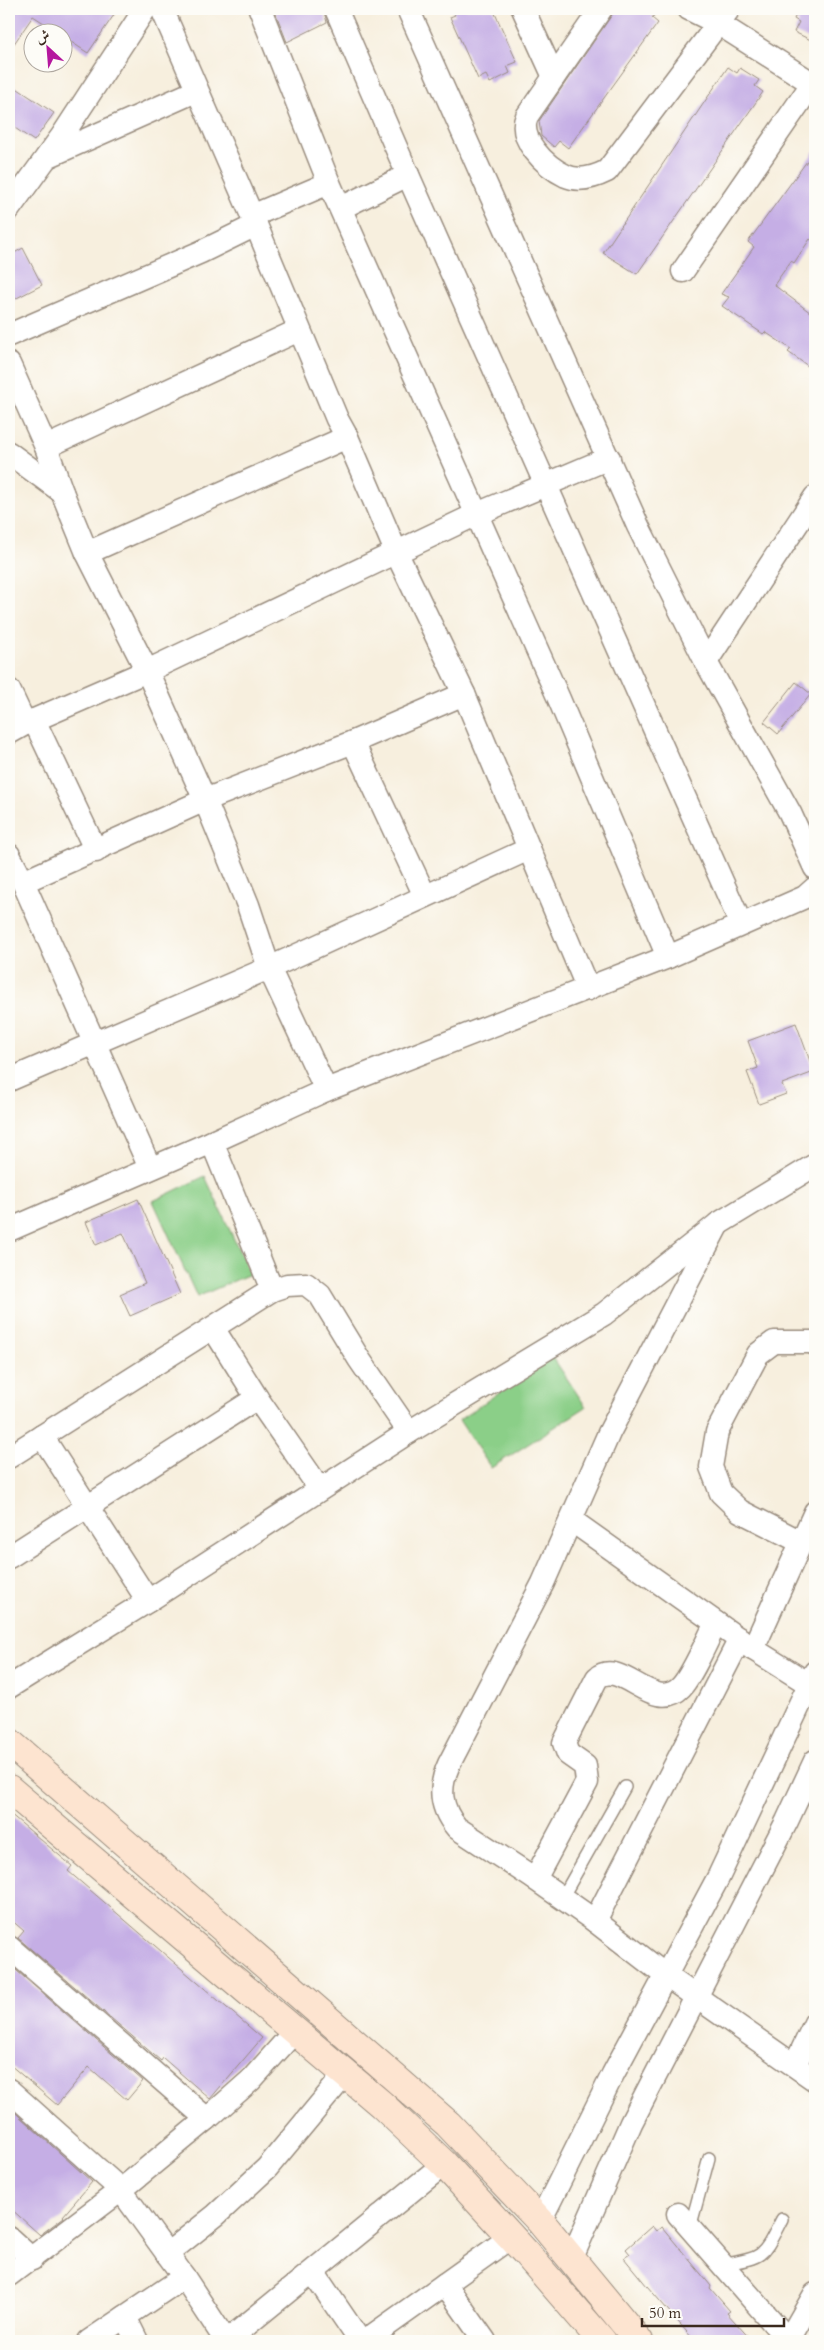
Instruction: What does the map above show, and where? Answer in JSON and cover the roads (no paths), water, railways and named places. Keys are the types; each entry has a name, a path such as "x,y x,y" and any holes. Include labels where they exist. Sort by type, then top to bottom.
{"main road":[{"path":"9,1742 448,2124 540,2221 639,2341"},
{"path":"9,1789 346,2073 444,2164 602,2341"}],"street":[{"path":"9,209 47,157 145,9"},
{"path":"162,9 196,91 254,220 337,419 347,437 397,554 464,694 588,989"},
{"path":"260,9 328,183 341,208 410,368 559,699 668,957"},
{"path":"336,9 545,485 741,924"},
{"path":"408,9 638,526 706,662 790,814 815,868"},
{"path":"523,9 554,77"},
{"path":"601,9 527,116 524,124 524,133 545,161 567,176 591,178 607,170 724,16"},
{"path":"683,271 814,85 724,16 689,9"},
{"path":"47,157 196,91"},
{"path":"341,208 408,175"},
{"path":"9,335 201,252 254,220 328,183"},
{"path":"46,446 299,330"},
{"path":"9,364 46,446 62,492 87,553 147,671 206,800 248,905 270,968 326,1090"},
{"path":"87,553 347,437"},
{"path":"9,453 62,492"},
{"path":"23,726 147,671 397,554 477,514 609,458"},
{"path":"706,662 815,497"},
{"path":"9,690 23,726 96,851"},
{"path":"16,877 96,851 206,800 353,742 464,694"},
{"path":"353,742 425,896"},
{"path":"9,1080 270,968 529,849"},
{"path":"9,855 16,877 150,1168"},
{"path":"9,1230 212,1142 326,1090 668,957 805,896 815,888"},
{"path":"212,1142 272,1290"},
{"path":"9,1687 148,1601 409,1432 604,1314 718,1224 815,1165"},
{"path":"718,1224 609,1433 543,1583 449,1764 443,1777 442,1804 448,1817 457,1828 595,1921 665,1974 815,2080"},
{"path":"9,1458 272,1290 287,1284 306,1284 320,1295 359,1358 409,1432"},
{"path":"213,1328 257,1398 320,1489"},
{"path":"802,1542 740,1511 721,1494 711,1467 717,1432 758,1354 774,1342 811,1342 815,1344"},
{"path":"9,1557 257,1398"},
{"path":"42,1436 148,1601"},
{"path":"595,1921 802,1542 815,1512"},
{"path":"540,2221 665,1974 718,1878 812,1678 746,1644 571,1520"},
{"path":"535,1879 587,1782 585,1766 568,1754 564,1743 596,1678 604,1673 613,1674 656,1694 675,1692 684,1683 716,1623"},
{"path":"571,2260 631,2123 787,1821 815,1761"},
{"path":"9,1947 208,2119"},
{"path":"795,2066 815,2023"},
{"path":"9,2276 122,2190 208,2119 251,2080 296,2031"},
{"path":"168,2254 216,2215 267,2168 346,2073"},
{"path":"9,2090 122,2190 184,2277 226,2341 444,2164"},
{"path":"684,2221 789,2341 815,2294"},
{"path":"365,2341 510,2237"},
{"path":"9,2238 32,2259"},
{"path":"313,2272 360,2341"},
{"path":"89,2341 184,2277"},
{"path":"445,2284 485,2341"},
{"path":"125,2318 137,2341"}],"lane":[{"path":"562,1898 625,1787"},
{"path":"684,2221 709,2158"},
{"path":"722,2265 758,2258 765,2252 782,2219"}]}
